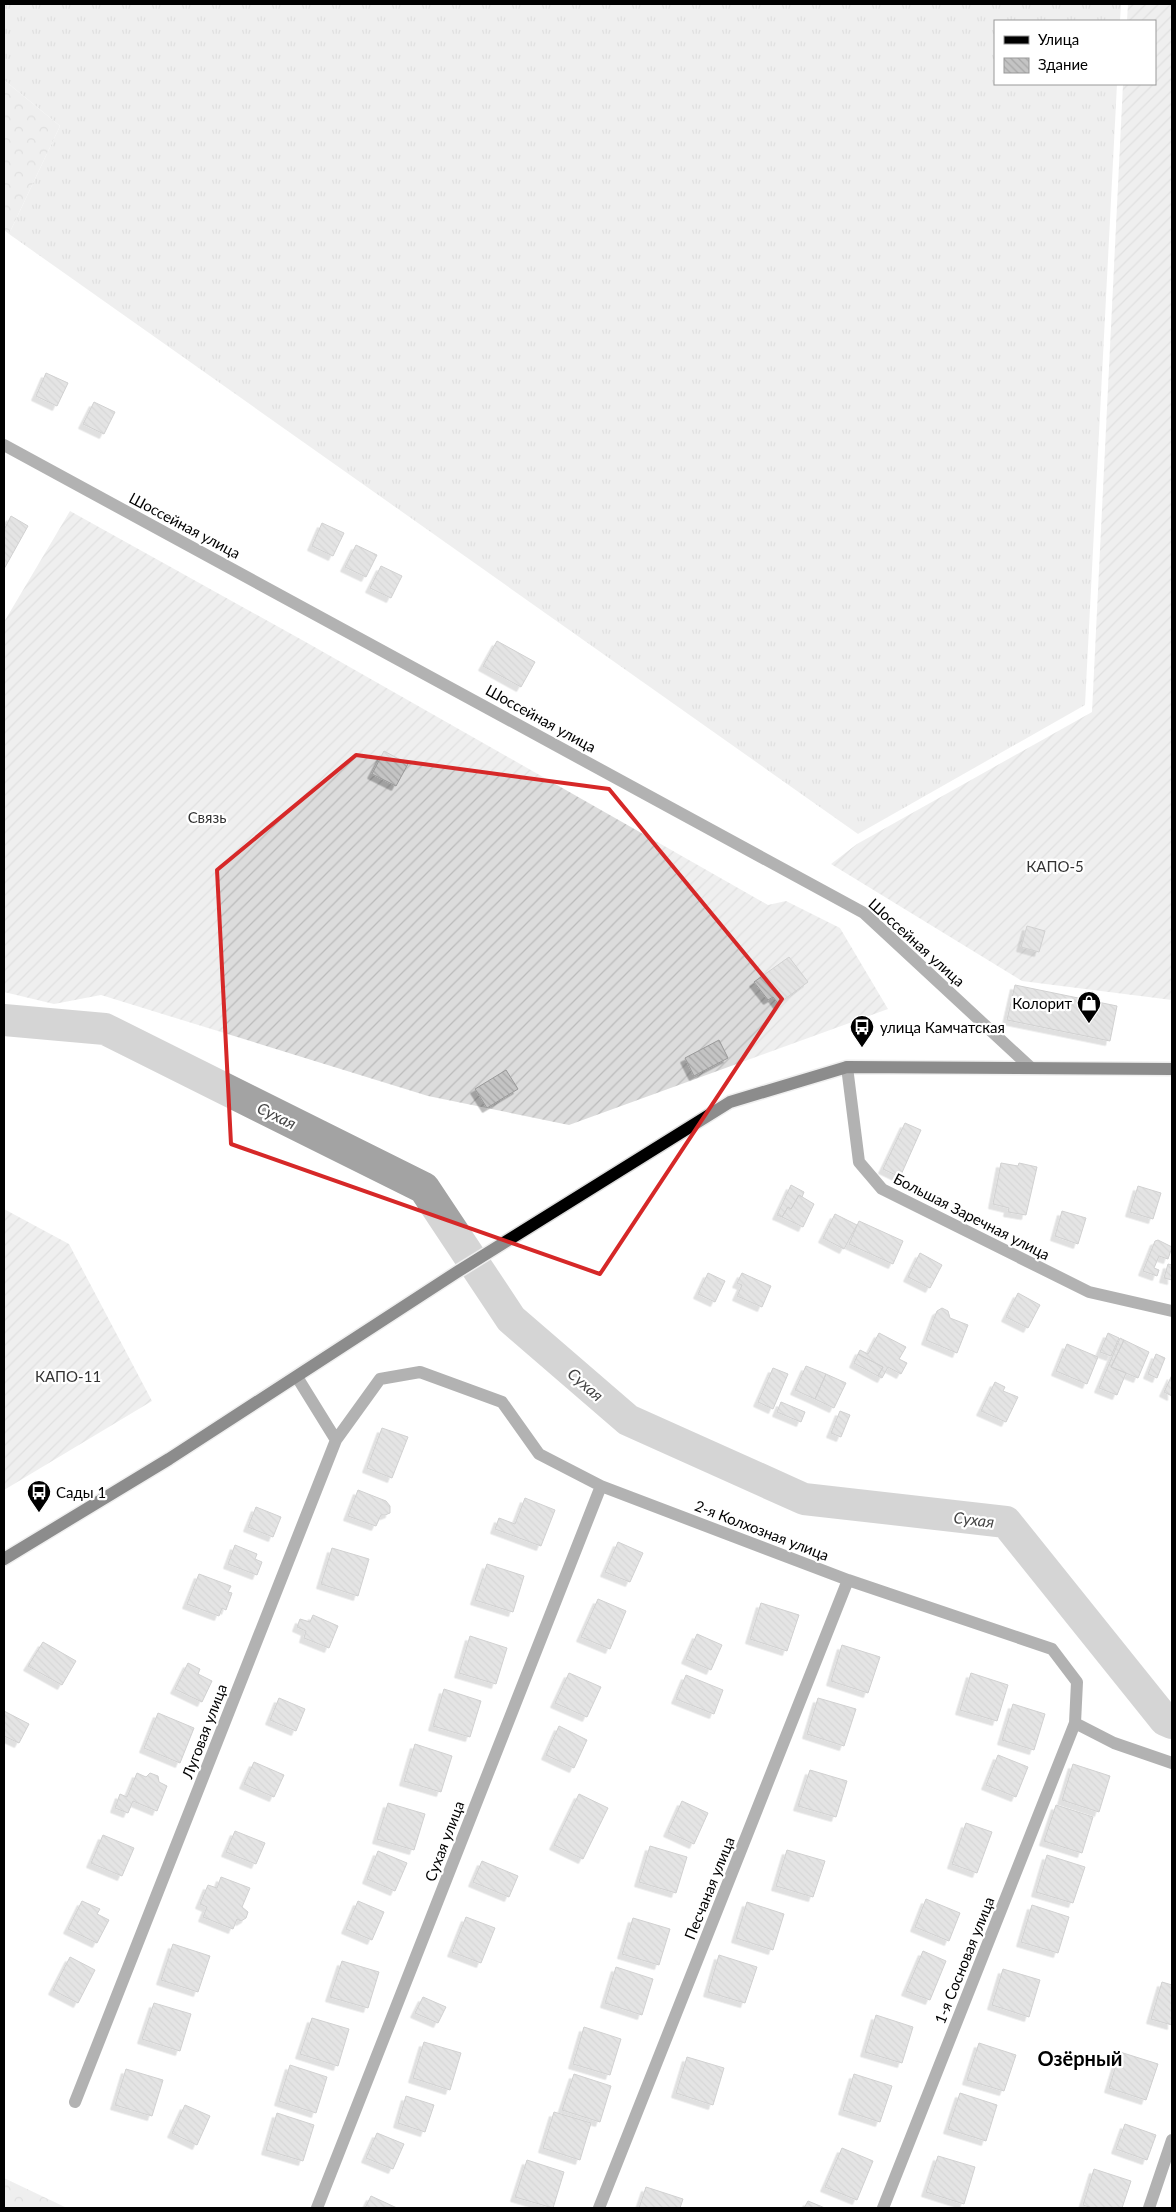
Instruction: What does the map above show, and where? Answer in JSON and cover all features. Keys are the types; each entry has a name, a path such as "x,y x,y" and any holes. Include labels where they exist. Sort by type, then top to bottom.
{"main road":[{"path":"4,1559 170,1459 457,1272 730,1102 847,1067 1172,1069"}],"street":[{"name":"Шоссейная улица","path":"4,446 864,913 1030,1067"},
{"name":"Большая Заречная улица","path":"847,1067 859,1162 882,1189 1089,1292 1172,1311"},
{"name":"2-я Колхозная улица","path":"336,1440 380,1379 420,1372 502,1402 539,1454 601,1486 848,1580 1052,1649 1078,1682 1075,1724"},
{"path":"297,1378 336,1440"},
{"name":"Луговая улица","path":"75,2102 336,1440"},
{"name":"Сухая улица","path":"316,2208 601,1486"},
{"name":"Песчаная улица","path":"599,2208 848,1580"},
{"path":"1075,1724 1114,1743 1172,1764"},
{"name":"1-я Сосновая улица","path":"883,2208 1075,1724"},
{"path":"1149,2208 1172,2140"}],"highlighted area":[{"path":"356,755 609,789 782,999 600,1274 231,1144 217,870"}],"green space":[{"path":"4,4 1121,4 1120,20 994,20 994,85 1117,85 1085,705 858,834 9,234 60,126 4,80"},
{"name":"КАПО-5","path":"1128,4 1172,4 1172,1000 1022,981 831,864 857,844 1092,712 1123,85 1156,85 1156,20 1127,20"},
{"path":"4,80 60,126 9,234 4,230"},
{"name":"Связь","path":"70,511 311,645 768,905 786,901 840,928 888,1009 569,1125 428,1096 101,995 54,1004 4,992 4,622"},
{"name":"КАПО-11","path":"4,1209 69,1244 152,1401 4,1490"},
{"path":"4,2178 67,2208 4,2208"}],"building":[{"path":"46,373 68,383 57,406 36,396"},
{"path":"94,402 115,412 104,434 83,424"},
{"path":"11,516 28,526 4,569 4,530"},
{"path":"322,523 344,533 333,556 312,546"},
{"path":"356,545 377,555 366,577 345,567"},
{"path":"381,566 402,576 391,598 370,588"},
{"path":"497,641 535,662 521,687 483,666"},
{"path":"384,751 408,764 396,786 372,774"},
{"path":"1027,926 1045,931 1039,952 1021,947"},
{"path":"789,957 808,982 778,1004 773,997 768,1000 754,982"},
{"path":"1015,985 1117,1006 1110,1041 1007,1020"},
{"path":"719,1040 728,1058 694,1076 685,1058"},
{"path":"506,1070 518,1089 487,1108 475,1089"},
{"path":"905,1123 921,1130 900,1177 883,1169"},
{"path":"1001,1163 1018,1166 1019,1163 1037,1167 1026,1215 1008,1212 1009,1208 993,1204"},
{"path":"791,1185 804,1192 802,1197 799,1195 791,1209 788,1207 782,1217 777,1215"},
{"path":"1138,1186 1161,1193 1153,1219 1130,1212"},
{"path":"799,1195 814,1204 803,1227 782,1217 788,1207 791,1209"},
{"path":"1062,1211 1086,1218 1078,1244 1055,1236"},
{"path":"835,1214 857,1225 844,1249 823,1238"},
{"path":"859,1221 903,1241 893,1264 849,1244"},
{"path":"1158,1240 1172,1247 1168,1259 1159,1256 1154,1268 1159,1270 1157,1276 1143,1271 1155,1241"},
{"path":"920,1253 942,1265 930,1288 908,1277"},
{"path":"1168,1264 1172,1265 1172,1280 1164,1278"},
{"path":"708,1273 725,1281 715,1302 698,1294"},
{"path":"742,1273 771,1286 762,1307 737,1296 742,1285 737,1283"},
{"path":"1018,1293 1040,1305 1028,1328 1006,1317"},
{"path":"942,1308 948,1311 950,1318 968,1325 957,1353 926,1340 937,1311"},
{"path":"879,1333 906,1347 899,1359 907,1363 901,1374 888,1367 882,1378 878,1376 883,1367 858,1354 860,1350 868,1354"},
{"path":"1108,1333 1119,1338 1111,1356 1100,1352"},
{"path":"1120,1338 1124,1340 1111,1367 1126,1373 1117,1395 1099,1388"},
{"path":"1124,1340 1149,1352 1138,1378 1111,1367"},
{"path":"1067,1344 1098,1357 1087,1384 1056,1371"},
{"path":"858,1354 883,1367 878,1376 854,1363"},
{"path":"1156,1354 1165,1358 1157,1378 1148,1374"},
{"path":"806,1366 826,1374 815,1399 795,1390"},
{"path":"773,1368 788,1374 773,1409 758,1402"},
{"path":"826,1374 846,1383 834,1408 815,1399"},
{"path":"1172,1375 1172,1396 1164,1392"},
{"path":"995,1382 1005,1387 1003,1391 1018,1397 1006,1422 981,1411"},
{"path":"781,1402 805,1412 801,1422 777,1412"},
{"path":"840,1411 850,1415 841,1437 831,1433"},
{"path":"382,1428 408,1437 392,1478 367,1468"},
{"path":"358,1490 386,1501 390,1506 390,1513 381,1515 376,1526 348,1516"},
{"path":"525,1498 555,1510 541,1546 495,1529 499,1518 515,1524"},
{"path":"256,1507 281,1517 273,1537 248,1527"},
{"path":"618,1542 643,1553 630,1582 605,1572"},
{"path":"235,1545 257,1554 255,1559 262,1562 257,1575 228,1564"},
{"path":"332,1548 369,1559 358,1596 321,1584"},
{"path":"487,1564 524,1576 513,1612 475,1600"},
{"path":"199,1574 231,1586 228,1592 232,1593 226,1610 222,1608 219,1616 187,1604"},
{"path":"598,1599 626,1611 610,1649 581,1637"},
{"path":"761,1603 799,1615 787,1651 750,1639"},
{"path":"313,1615 338,1626 329,1648 304,1638 306,1631 297,1627 300,1619 310,1622"},
{"path":"697,1634 722,1645 711,1670 686,1659"},
{"path":"470,1636 507,1648 496,1684 459,1673"},
{"path":"43,1642 76,1661 62,1685 28,1666"},
{"path":"842,1645 880,1657 868,1693 831,1681"},
{"path":"188,1663 200,1669 198,1674 212,1681 202,1702 175,1689"},
{"path":"569,1673 601,1687 587,1717 555,1703"},
{"path":"971,1673 1008,1685 997,1721 960,1710"},
{"path":"686,1675 723,1690 714,1714 676,1699"},
{"path":"444,1689 481,1701 470,1737 433,1726"},
{"path":"279,1698 305,1709 296,1731 270,1720"},
{"path":"818,1698 856,1709 844,1746 807,1734"},
{"path":"1013,1704 1045,1714 1034,1750 1002,1740"},
{"path":"4,1711 29,1724 19,1743 4,1736"},
{"path":"158,1713 194,1728 180,1763 144,1748"},
{"path":"559,1726 587,1740 574,1768 546,1755"},
{"path":"415,1744 452,1756 441,1792 404,1781"},
{"path":"998,1755 1028,1767 1016,1797 986,1785"},
{"path":"254,1762 284,1775 274,1797 244,1784"},
{"path":"1073,1764 1110,1776 1099,1812 1062,1800"},
{"path":"810,1770 847,1781 836,1817 798,1806"},
{"path":"137,1773 146,1777 150,1773 158,1776 159,1782 167,1786 157,1811 133,1801 128,1813 115,1808 120,1794 127,1797"},
{"path":"579,1794 608,1808 583,1859 554,1845"},
{"path":"682,1801 708,1813 694,1844 668,1832"},
{"path":"388,1803 425,1814 414,1850 377,1839"},
{"path":"1056,1805 1093,1817 1082,1853 1044,1841"},
{"path":"966,1823 992,1832 977,1873 952,1864"},
{"path":"235,1831 265,1843 256,1864 226,1852"},
{"path":"103,1835 134,1848 122,1876 91,1863"},
{"path":"650,1846 687,1857 676,1893 639,1882"},
{"path":"787,1850 825,1861 813,1897 776,1886"},
{"path":"378,1851 407,1863 395,1891 367,1879"},
{"path":"1047,1855 1085,1867 1073,1903 1036,1892"},
{"path":"482,1861 518,1876 509,1897 473,1882"},
{"path":"221,1877 250,1888 242,1907 248,1912 246,1918 241,1921 237,1919 233,1929 203,1917 207,1907 200,1904 208,1885 217,1888"},
{"path":"926,1899 960,1913 949,1941 915,1927"},
{"path":"82,1901 100,1909 97,1914 109,1920 97,1943 68,1929"},
{"path":"358,1901 384,1912 372,1940 346,1929"},
{"path":"747,1902 784,1914 773,1950 736,1938"},
{"path":"1032,1905 1069,1917 1058,1953 1021,1942"},
{"path":"466,1917 495,1928 481,1963 452,1952"},
{"path":"633,1918 670,1929 659,1965 622,1954"},
{"path":"173,1944 210,1956 198,1992 161,1980"},
{"path":"923,1951 946,1961 930,2000 906,1991"},
{"path":"719,1955 757,1967 745,2003 708,1992"},
{"path":"70,1957 95,1970 78,2003 53,1990"},
{"path":"342,1961 379,1972 368,2008 330,1997"},
{"path":"616,1967 653,1979 642,2015 605,2003"},
{"path":"1003,1969 1040,1980 1029,2017 992,2005"},
{"path":"1162,1982 1172,1985 1172,2025 1151,2019"},
{"path":"423,1997 446,2007 438,2023 415,2013"},
{"path":"154,2003 191,2014 180,2051 142,2039"},
{"path":"876,2015 913,2027 902,2063 865,2052"},
{"path":"312,2018 349,2029 338,2066 300,2054"},
{"path":"584,2027 621,2039 610,2075 573,2064"},
{"path":"424,2042 461,2053 450,2090 413,2078"},
{"path":"979,2043 1016,2055 1004,2091 967,2080"},
{"path":"1120,2052 1158,2064 1146,2100 1109,2088"},
{"path":"687,2057 724,2068 713,2105 676,2093"},
{"path":"290,2065 327,2077 316,2113 279,2101"},
{"path":"126,2069 163,2080 152,2116 115,2105"},
{"path":"574,2074 611,2086 600,2122 562,2110"},
{"path":"854,2074 892,2086 880,2122 843,2110"},
{"path":"960,2093 997,2105 986,2141 948,2129"},
{"path":"406,2096 434,2105 425,2132 398,2123"},
{"path":"185,2105 210,2116 197,2145 172,2133"},
{"path":"554,2112 591,2123 580,2160 543,2148"},
{"path":"277,2113 314,2125 303,2161 266,2150"},
{"path":"1125,2124 1156,2135 1147,2160 1116,2149"},
{"path":"377,2133 404,2144 393,2169 366,2158"},
{"path":"842,2148 873,2161 857,2200 825,2187"},
{"path":"938,2156 975,2167 964,2204 926,2192"},
{"path":"527,2160 564,2172 553,2208 515,2197"},
{"path":"1094,2169 1131,2181 1122,2208 1092,2208 1083,2205"},
{"path":"646,2187 683,2199 680,2208 639,2208"},
{"path":"371,2196 397,2208 365,2208"},
{"path":"808,2201 825,2208 804,2208"}],"waterway":[{"name":"Сухая","path":"4,1020 105,1029 424,1188 511,1319 628,1420 804,1499 1006,1522 1165,1720 1172,1723"}],"place":[{"name":"Колорит","path":"1089,1024"},
{"name":"улица Камчатская","path":"862,1048"},
{"name":"Сады 1","path":"39,1513"}],"district":[{"name":"Озёрный","path":"1080,2058"}]}
